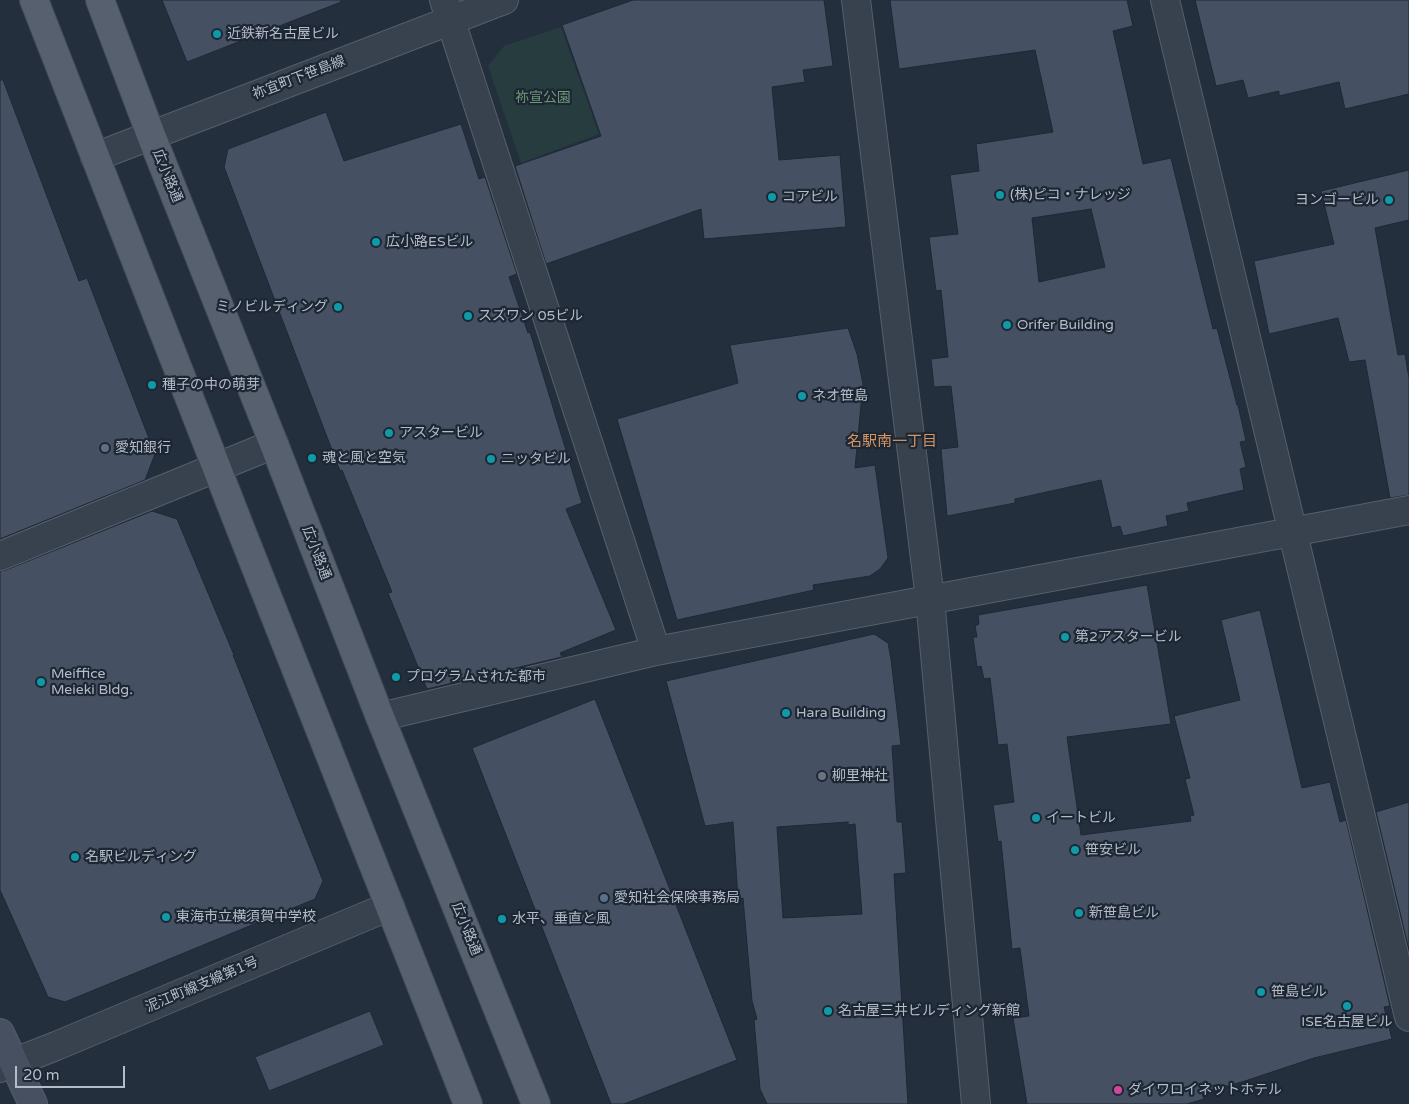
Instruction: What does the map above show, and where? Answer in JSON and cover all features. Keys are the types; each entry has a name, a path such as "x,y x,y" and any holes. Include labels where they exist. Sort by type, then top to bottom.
{"main road":[{"path":"34,0 468,1104"},
{"name":"広小路通","path":"100,0 151,135 274,444 380,718 536,1104"}],"street":[{"name":"祢宜町下笹島線","path":"95,157 447,10 504,0"},
{"path":"856,0 930,599 976,1104"},
{"path":"1165,0 1409,1017"},
{"path":"447,10 656,651"},
{"path":"0,556 274,444"},
{"path":"380,718 656,651 1409,510"},
{"name":"泥江町線支線第1号","path":"7,1065 390,906"},
{"path":"0,1033 7,1065 33,1104"}],"green space":[{"name":"祢宣公園","path":"561,27 599,134 521,163 488,66 504,46"}],"building":[{"name":"近鉄新名古屋ビル","path":"162,0 341,0 341,2 187,62"},
{"path":"633,0 824,0 833,66 803,70 805,82 772,87 779,160 840,155 846,227 704,239 701,209 546,264 515,166 601,136 562,25"},
{"path":"890,0 1127,0 1133,26 1113,31 1143,164 1171,158 1213,329 1217,328 1246,441 1240,442 1246,467 1240,469 1244,490 1187,503 1189,511 1166,516 1168,526 1123,536 1120,526 1112,528 1101,480 1015,499 1015,503 947,516 941,449 958,447 951,386 934,387 931,359 948,357 941,290 936,291 929,237 958,234 950,175 979,171 976,144 1053,132 1035,50 899,69","holes":["1091,209 1105,267 1039,282 1032,218"]},
{"path":"1195,0 1409,0 1409,94 1345,109 1339,82 1279,96 1279,91 1248,98 1243,80 1216,86"},
{"path":"0,80 3,80 79,281 87,278 155,454 145,480 0,539"},
{"path":"326,112 344,161 461,124 479,179 485,177 517,274 509,277 528,333 530,332 582,503 566,509 616,630 560,653 562,657 427,689 388,593 392,592 342,470 340,471 224,167 228,149"},
{"path":"1409,170 1409,220 1375,228 1398,355 1405,354 1409,378 1409,495 1390,498 1365,360 1349,362 1338,318 1269,334 1254,261 1334,244 1321,191"},
{"path":"848,328 857,354 863,384 855,468 875,465 888,558 880,569 870,576 813,585 814,590 677,620 617,419 738,383 730,345"},
{"path":"152,511 177,519 234,655 323,881 315,899 65,1002 48,997 0,890 0,571"},
{"path":"1147,585 1171,724 1067,737 1081,835 1191,821 1190,816 1194,815 1185,779 1190,778 1174,716 1240,700 1221,620 1260,610 1302,788 1330,782 1340,822 1346,820 1390,1006 1384,1007 1392,1039 1314,1058 1202,1093 1204,1099 1187,1104 1027,1104 1013,1018 1029,1016 1020,948 1012,949 1001,841 998,842 993,805 1014,802 1007,744 998,745 990,678 984,679 981,666 977,667 973,637 977,637 975,626 979,624 978,615"},
{"path":"874,634 888,643 901,745 892,746 897,822 902,822 906,873 894,874 908,1104 767,1104 760,1089 754,1020 757,1019 752,1001 743,898 738,899 733,822 705,826 666,681","holes":["848,822 848,825 855,824 862,914 783,918 777,827"]},
{"path":"595,699 737,1060 624,1104 611,1104 472,748"},
{"path":"1409,802 1409,950 1376,812"},
{"path":"370,1011 384,1045 269,1091 255,1057"}],"place":[{"name":"近鉄新名古屋ビル","path":"217,34"},
{"name":"(株)ピコ・ナレッジ","path":"1000,195"},
{"name":"コアビル","path":"772,197"},
{"name":"ヨンゴービル","path":"1389,200"},
{"name":"広小路ESビル","path":"376,242"},
{"name":"ミノビルディング","path":"338,307"},
{"name":"スズワン 05ビル","path":"468,316"},
{"name":"Orifer Building","path":"1007,325"},
{"name":"種子の中の萌芽","path":"152,385"},
{"name":"ネオ笹島","path":"802,396"},
{"name":"アスタービル","path":"389,433"},
{"name":"愛知銀行","path":"105,448"},
{"name":"魂と風と空気","path":"312,458"},
{"name":"ニッタビル","path":"491,459"},
{"name":"第2アスタービル","path":"1065,637"},
{"name":"プログラムされた都市","path":"396,677"},
{"name":"Meiffice Meieki Bldg.","path":"41,682"},
{"name":"Hara Building","path":"786,713"},
{"name":"柳里神社","path":"822,776"},
{"name":"イートビル","path":"1036,818"},
{"name":"笹安ビル","path":"1075,850"},
{"name":"名駅ビルディング","path":"75,857"},
{"name":"愛知社会保険事務局","path":"604,898"},
{"name":"新笹島ビル","path":"1079,913"},
{"name":"東海市立横須賀中学校","path":"166,917"},
{"name":"水平、垂直と風","path":"502,919"},
{"name":"笹島ビル","path":"1261,992"},
{"name":"ISE名古屋ビル","path":"1347,1006"},
{"name":"名古屋三井ビルディング新館","path":"828,1011"},
{"name":"ダイワロイネットホテル","path":"1118,1090"}],"district":[{"name":"名駅南一丁目","path":"892,442"}]}
